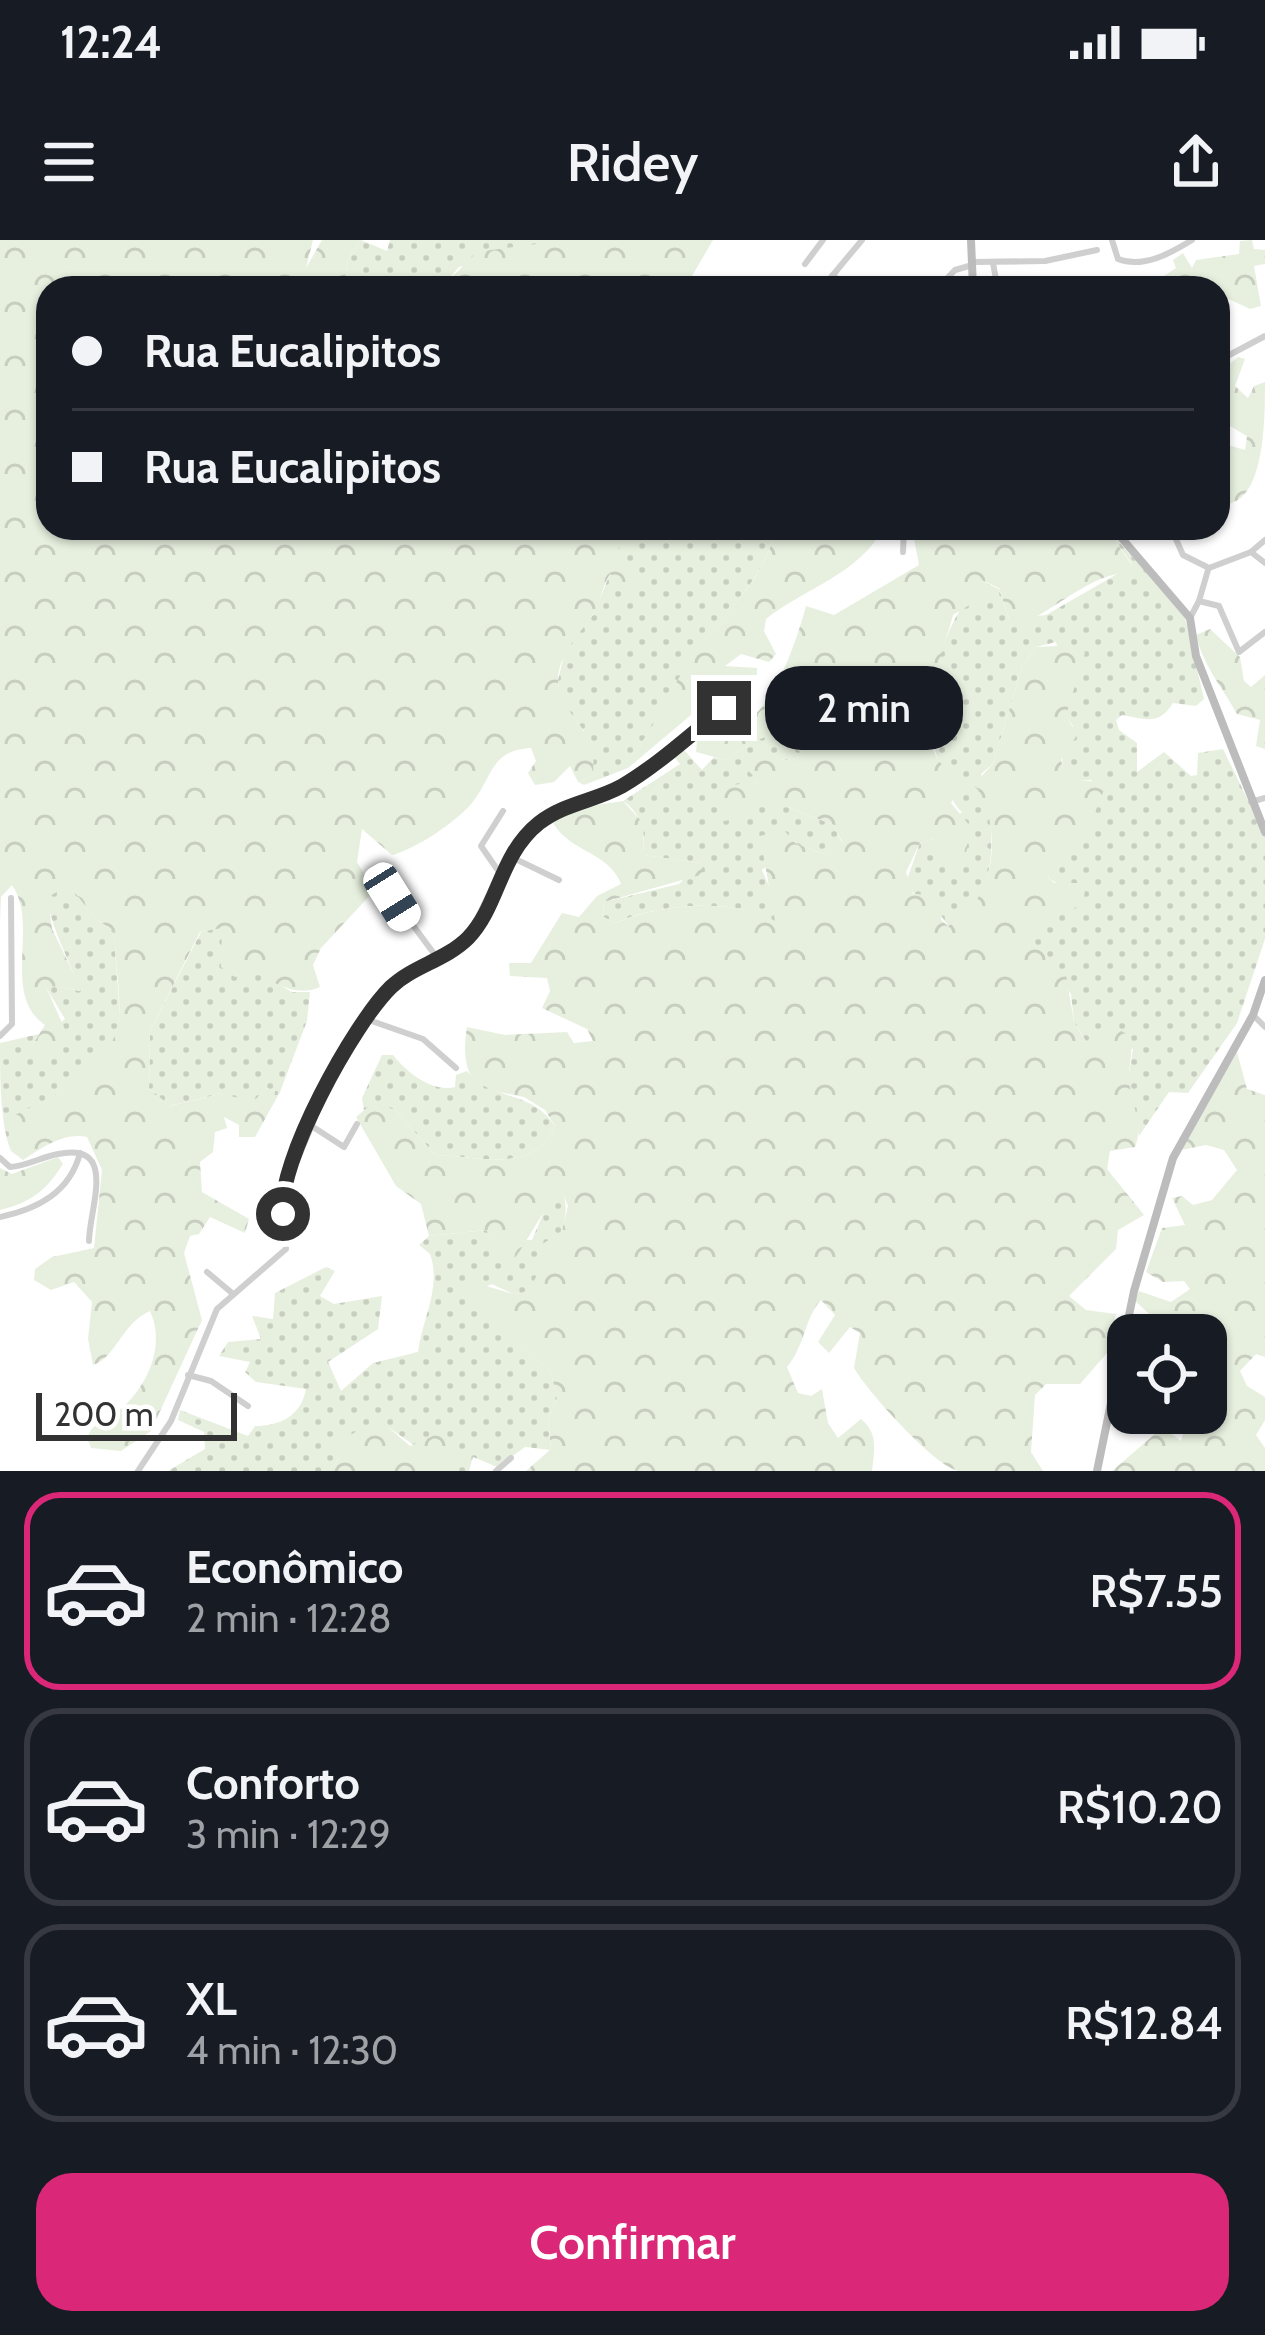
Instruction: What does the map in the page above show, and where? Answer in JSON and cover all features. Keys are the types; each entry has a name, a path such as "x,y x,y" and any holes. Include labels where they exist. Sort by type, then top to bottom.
{"street":[{"path":"805,264 823,240"},
{"path":"836,276 862,240"},
{"path":"971,240 971,276"},
{"path":"1124,240 1112,241 1118,260 1130,264 1165,256 1192,240"},
{"path":"949,276 969,264 1045,261 1097,250"},
{"path":"993,263 995,276"},
{"path":"1230,355 1265,336"},
{"path":"903,552 904,540"},
{"path":"1123,540 1190,617 1196,656 1265,832"},
{"path":"1177,540 1184,555 1209,568 1251,552 1265,540"},
{"path":"1251,552 1265,563"},
{"path":"1190,617 1209,568"},
{"path":"1199,601 1222,609 1239,652 1265,632"},
{"path":"138,1471 171,1421 217,1309 281,1259 286,1249 282,1197 310,1126 363,1018 394,985 468,938 499,872 537,824 564,806 620,787 724,708"},
{"path":"1251,802 1265,798"},
{"path":"499,872 481,846 503,811"},
{"path":"509,856 559,880"},
{"path":"392,897 438,959"},
{"path":"0,1036 12,1024 11,898"},
{"path":"1097,1471 1134,1291 1173,1158 1253,1015 1265,980"},
{"path":"1253,1015 1265,1027"},
{"path":"363,1018 423,1039 456,1068"},
{"path":"310,1126 344,1147 356,1124"},
{"path":"0,1158 10,1167 80,1152"},
{"path":"0,1217 25,1212 65,1186 80,1152"},
{"path":"80,1152 100,1175 89,1241"},
{"path":"207,1272 232,1293"},
{"path":"188,1376 212,1381 248,1406"},
{"path":"496,1471 511,1458"}],"green space":[{"path":"0,240 313,240 306,268 322,240 361,240 348,259 346,276 36,276 36,540 642,540 618,548 618,555 648,582 634,589 610,574 593,614 559,670 562,696 594,745 593,775 578,782 570,766 554,782 535,785 528,773 536,761 531,748 518,750 500,759 465,810 412,847 392,855 362,829 357,862 374,891 321,948 313,965 320,987 294,990 254,972 235,977 221,967 222,928 200,932 150,1031 149,1088 170,1106 220,1094 254,1101 266,1088 280,1092 255,1137 239,1137 239,1125 224,1117 227,1128 215,1132 213,1152 200,1162 202,1192 249,1219 245,1233 210,1217 199,1234 190,1236 184,1253 202,1320 151,1431 121,1451 91,1448 88,1437 144,1381 156,1339 150,1311 93,1365 88,1339 92,1302 74,1282 51,1290 34,1280 35,1269 52,1257 94,1248 102,1170 87,1137 62,1139 23,1160 11,1151 15,1115 81,1077 107,1050 115,1034 119,1006 115,932 95,918 69,885 48,897 52,929 82,991 45,985 68,1036 56,1055 28,1052 45,1025 25,996 23,919 12,885 1,897 0,922"},
{"path":"361,240 387,251 390,240 567,240 459,267 451,276 346,276 348,259"},
{"path":"567,240 713,240 692,276 453,276 477,252"},
{"path":"1252,240 1254,249 1265,250 1265,264 1254,266 1261,306 1250,309 1230,300 1230,276 1164,276 1176,268 1173,260 1183,253 1192,268 1196,260 1239,254 1240,241"},
{"path":"1238,357 1245,359 1235,386 1248,398 1254,386 1265,382 1263,440 1254,479 1245,494 1230,502 1230,446 1245,450 1247,436 1230,426 1230,364"},
{"path":"633,540 772,540 749,586 686,667 627,761 628,768 584,785 578,782 593,775 584,731 560,700 558,680 566,647 593,615 610,574 618,576 618,547"},
{"path":"772,540 876,540 847,568 766,619 764,631 776,654 769,662 741,654 725,666 757,668 757,678 736,682 714,677 718,688 710,699 628,768 626,762 685,668 749,586"},
{"path":"914,540 1114,540 1139,575 1125,573 1095,582 1021,624 1009,619 999,588 981,580 981,598 953,615 933,683 929,729 933,750 945,768 964,782 951,803 970,826 964,868 945,863 933,839 920,843 906,872 913,894 935,895 943,908 941,920 948,926 977,900 986,882 992,840 984,801 974,784 993,764 1022,667 1036,647 1078,645 1085,653 1066,715 1077,735 1061,760 1072,778 1106,785 1087,832 1048,877 1054,883 1086,883 1083,904 1038,926 1034,942 1066,975 1074,1022 1086,1042 1107,1022 1131,1037 1129,1077 1138,1138 1135,1147 1110,1151 1107,1169 1144,1215 1118,1230 1116,1249 1069,1296 1086,1310 1116,1314 1107,1314 1107,1353 1080,1384 1046,1384 1035,1395 1031,1452 1043,1471 959,1471 919,1443 861,1379 854,1368 860,1333 850,1327 829,1353 818,1342 835,1315 821,1300 787,1367 798,1393 811,1396 822,1389 828,1423 838,1438 861,1419 867,1424 874,1443 872,1471 526,1471 551,1449 548,1419 557,1399 551,1372 481,1302 463,1298 469,1281 513,1294 528,1292 536,1277 532,1264 544,1243 562,1231 568,1206 562,1191 507,1267 491,1256 494,1240 486,1230 429,1236 421,1204 396,1186 356,1117 375,1101 396,1111 435,1155 504,1159 533,1151 545,1141 555,1126 545,1110 524,1097 494,1091 474,1080 466,1062 465,1041 467,1027 505,1035 567,1032 574,1043 593,1041 587,1029 542,1008 550,991 547,978 510,976 509,963 531,963 562,913 579,917 597,896 621,884 608,865 570,841 553,823 577,808 623,801 643,823 644,855 700,863 704,874 604,902 603,917 616,923 652,911 718,906 759,913 775,921 760,836 784,830 795,843 823,854 842,842 834,825 785,806 754,806 746,818 723,821 718,789 743,783 749,788 757,780 741,763 751,754 787,760 805,756 783,740 766,737 726,760 696,752 697,740 744,723 760,709 785,667 806,606 834,615 919,565"},
{"path":"1115,540 1184,613 1204,699 1196,706 1173,703 1157,718 1122,715 1116,720 1119,730 1137,743 1137,772 1164,752 1191,776 1197,775 1198,753 1223,749 1265,835 1265,939 1237,1023 1188,1093 1169,1092 1139,1136 1128,1079 1133,1049 1087,1043 1074,1022 1071,994 1033,942 1037,926 1083,903 1048,877 1092,780 1073,781 1064,769 1063,755 1073,726 1066,716 1069,692 1056,642 1036,647 1022,667 993,764 981,774 991,837 987,880 979,899 949,927 928,897 914,894 906,882 920,843 933,839 962,812 952,798 934,747 931,697 953,623 980,580 999,589 1009,619 1046,615 1132,564"},
{"path":"1210,629 1240,657 1244,681 1251,687 1265,675 1265,749 1256,746 1260,720 1237,714 1204,657 1196,635"},
{"path":"761,736 783,737 806,756 787,760 751,755 758,779 749,788 754,806 785,806 834,825 842,843 823,854 795,843 762,870 775,900 775,922 719,906 652,911 616,923 603,917 604,902 679,884 700,863 643,855 641,825 623,801 680,764 667,748 676,741 702,770 714,757 726,760"},
{"path":"69,884 95,918 115,932 116,1034 108,1050 81,1077 16,1115 11,1151 3,1114 0,1043 39,1034 29,1051 65,1019 44,984 80,991 47,897"},
{"path":"222,927 222,952 292,992 310,992 307,1021 280,1092 266,1088 255,1102 220,1094 169,1106 149,1088 150,1031 201,932"},
{"path":"1237,1052 1247,1089 1265,1095 1265,1357 1256,1354 1240,1371 1247,1386 1265,1397 1265,1420 1256,1435 1265,1448 1265,1471 1112,1471 1155,1434 1172,1434 1181,1441 1183,1434 1227,1434 1227,1314 1149,1314 1135,1301 1139,1291 1171,1302 1190,1289 1184,1281 1163,1282 1146,1272 1162,1228 1185,1225 1172,1198 1182,1196 1193,1205 1212,1200 1237,1170 1224,1150 1206,1145 1181,1150"},
{"path":"382,1055 393,1055 413,1074 438,1087 455,1087 456,1075 467,1071 488,1088 534,1106 555,1126 545,1141 519,1157 435,1155 396,1111 375,1102 364,1111 362,1098"},
{"path":"58,1157 63,1164 43,1189 0,1210 0,1168 12,1174"},
{"path":"562,1190 562,1230 528,1292 513,1294 492,1284 463,1297 481,1301 551,1372 557,1399 548,1419 551,1450 525,1447 497,1467 473,1457 469,1471 451,1471 388,1427 339,1458 330,1471 168,1471 205,1449 204,1432 178,1420 180,1410 248,1436 255,1426 281,1421 299,1406 306,1389 256,1382 245,1372 250,1362 219,1356 228,1342 261,1339 252,1316 273,1319 275,1293 326,1267 335,1271 320,1296 334,1304 382,1296 378,1329 328,1362 341,1391 373,1363 418,1352 434,1279 430,1254 419,1245 429,1236 487,1230 494,1240 532,1240 546,1207"},
{"path":"367,1425 388,1427 410,1446 442,1432 459,1445 451,1471 330,1471 339,1458 339,1442"}],"route":[{"path":"283,1214 282,1197 310,1126 343,1050 363,1018 394,985 468,938 501,869 537,824 564,806 620,787 724,708"}]}
